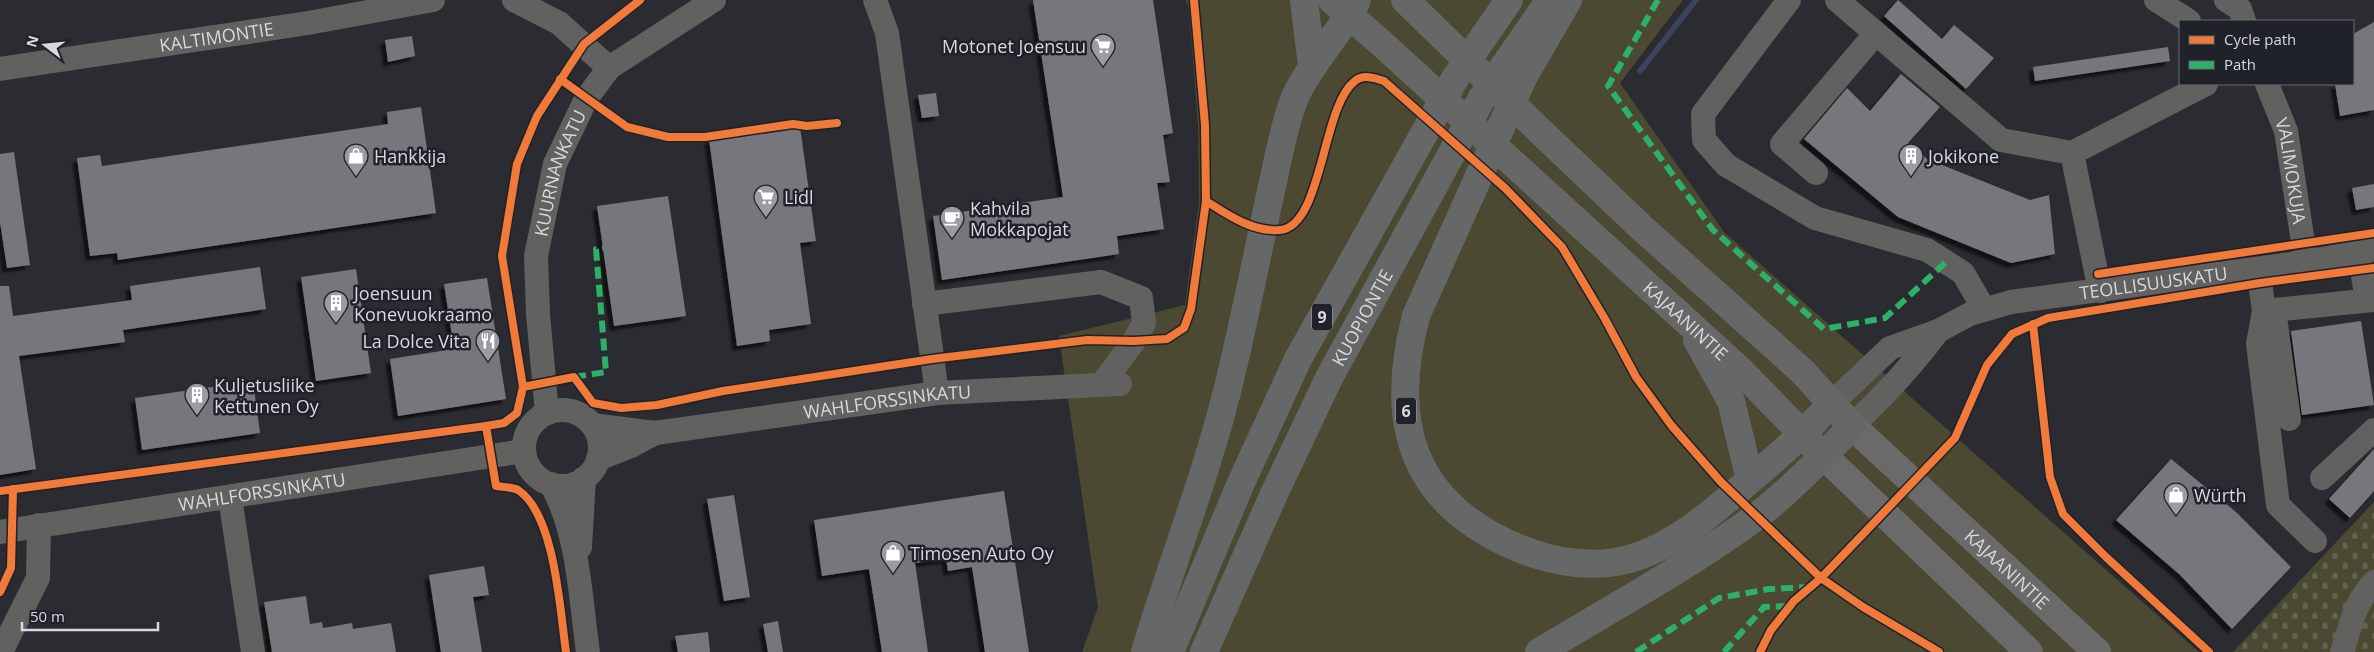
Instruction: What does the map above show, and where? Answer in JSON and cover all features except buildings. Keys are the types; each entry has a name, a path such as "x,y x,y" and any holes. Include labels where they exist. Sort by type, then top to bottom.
{"highway":[{"path":"1304,0 1312,66"},
{"path":"1405,0 1643,229 1802,371 1852,426 1824,456 1750,521 1636,596 1539,652"},
{"name":"KUOPIONTIE","path":"1170,652 1241,483 1298,359 1454,80 1509,0"},
{"name":"KUOPIONTIE","path":"1204,652 1274,494 1329,378 1482,98 1550,0"},
{"name":"6","path":"1568,0 1524,76 1416,316 1407,351 1404,391 1408,428 1416,454 1430,482 1444,501 1484,532 1536,555 1594,564 1628,559 1664,544 1716,511 1803,435"},
{"path":"1145,652 1168,576 1222,417 1279,156 1295,96 1346,5"},
{"name":"KAJAANINTIE","path":"1346,5 1381,43 1740,370 1824,456"},
{"path":"1683,317 1731,401 1750,480"},
{"path":"1803,435 1831,404"}],"main road":[{"name":"KAJAANINTIE","path":"1852,426 2097,652"},
{"name":"KAJAANINTIE","path":"1824,456 2030,652"}],"street":[{"name":"KALTIMONTIE","path":"0,69 317,22 433,0"},
{"path":"514,0 559,23 609,68"},
{"name":"KUURNANKATU","path":"548,413 538,314 536,256 555,164 586,99 609,68 714,0"},
{"path":"875,0 887,33 937,394"},
{"path":"1788,0 1702,114 1704,140 1726,165 1815,218 1927,250 1963,273 1984,309"},
{"path":"1837,0 2001,140 2072,153 2204,85"},
{"path":"2156,0 2188,20"},
{"path":"1816,173 1782,144 1876,33"},
{"name":"VALIMOKUJA","path":"2267,85 2286,132 2306,262"},
{"path":"2072,153 2100,291"},
{"path":"2269,311 2370,300 2367,251"},
{"name":"TEOLLISUUSKATU","path":"1831,404 1890,348 1938,331 1984,309 2011,302 2258,269 2367,251"},
{"path":"2258,269 2269,311 2290,419"},
{"name":"WAHLFORSSINKATU","path":"592,425 655,433 937,394 1111,384 1144,324 1141,298 1101,282 924,304"},
{"path":"2269,311 2258,344 2278,504 2315,541"},
{"name":"TEOLLISUUSKATU","path":"1852,426 1890,391 1916,361 1938,331"},
{"path":"562,410 584,417 592,425 600,447 598,459 593,470 584,478 574,484 562,486 540,480 532,472 524,451 525,438 530,427 538,418 548,413 562,410"},
{"path":"2322,478 2374,430"},
{"name":"WAHLFORSSINKATU","path":"598,459 633,446 655,433"},
{"name":"WAHLFORSSINKATU","path":"0,532 524,451"},
{"path":"578,578 584,478"},
{"path":"551,484 561,502 571,531 588,652"},
{"path":"230,496 253,652"},
{"path":"1,652 38,578 39,525"},
{"path":"2342,652 2348,627 2358,604 2374,582"}],"green space":[{"path":"1186,0 1683,0 1620,83 1724,232 2199,652 1082,652 1098,607 1059,336 1185,305 1199,203 1198,125 1189,8"},
{"path":"2374,502 2374,652 2233,652"}],"waterway":[{"path":"1640,71 1696,0"}],"marked path":[{"path":"1658,0 1608,86 1713,230 1824,329 1885,318 1946,262"},
{"path":"574,377 606,372 596,249 603,248"},
{"path":"1636,652 1719,598 1769,589 1809,587"},
{"path":"1724,652 1764,607 1790,606"}],"cycle path":[{"path":"566,652 558,589 548,541 540,520 530,502 518,490 496,486 486,426 504,423 517,413 523,387 502,256 517,164 537,116 584,44 640,0"},
{"path":"523,387 574,377 593,403 621,408 657,405 723,391 932,359 1087,340 1134,341 1167,339 1184,328 1191,309 1206,201 1205,125 1194,0"},
{"path":"1206,201 1241,222 1260,228 1280,230 1294,223 1305,208 1314,187 1335,114 1344,94 1358,79 1369,77 1384,81 1505,188 1562,247 1605,319 1636,377 1671,425 1721,482 1821,578 1863,607 1939,652"},
{"path":"560,79 627,127 668,137 705,137 793,124 807,126 837,123"},
{"path":"2098,274 2374,233"},
{"path":"1760,652 1771,630 1794,601 1821,578 1955,438 1987,365 2012,334 2048,318 2260,283 2374,268"},
{"path":"2033,324 2050,477 2063,514 2106,557 2209,652"},
{"path":"0,491 486,426"},
{"path":"0,592 11,568 13,489"}],"place":[{"name":"Motonet Joensuu","path":"1103,67"},
{"name":"Hankkija","path":"356,177"},
{"name":"Jokikone","path":"1911,177"},
{"name":"Lidl","path":"766,218"},
{"name":"Kahvila Mokkapojat","path":"952,239"},
{"name":"Joensuun Konevuokraamo","path":"336,324"},
{"name":"La Dolce Vita","path":"488,362"},
{"name":"Kuljetusliike Kettunen Oy","path":"197,416"},
{"name":"Würth","path":"2176,516"},
{"name":"Timosen Auto Oy","path":"893,574"}]}
